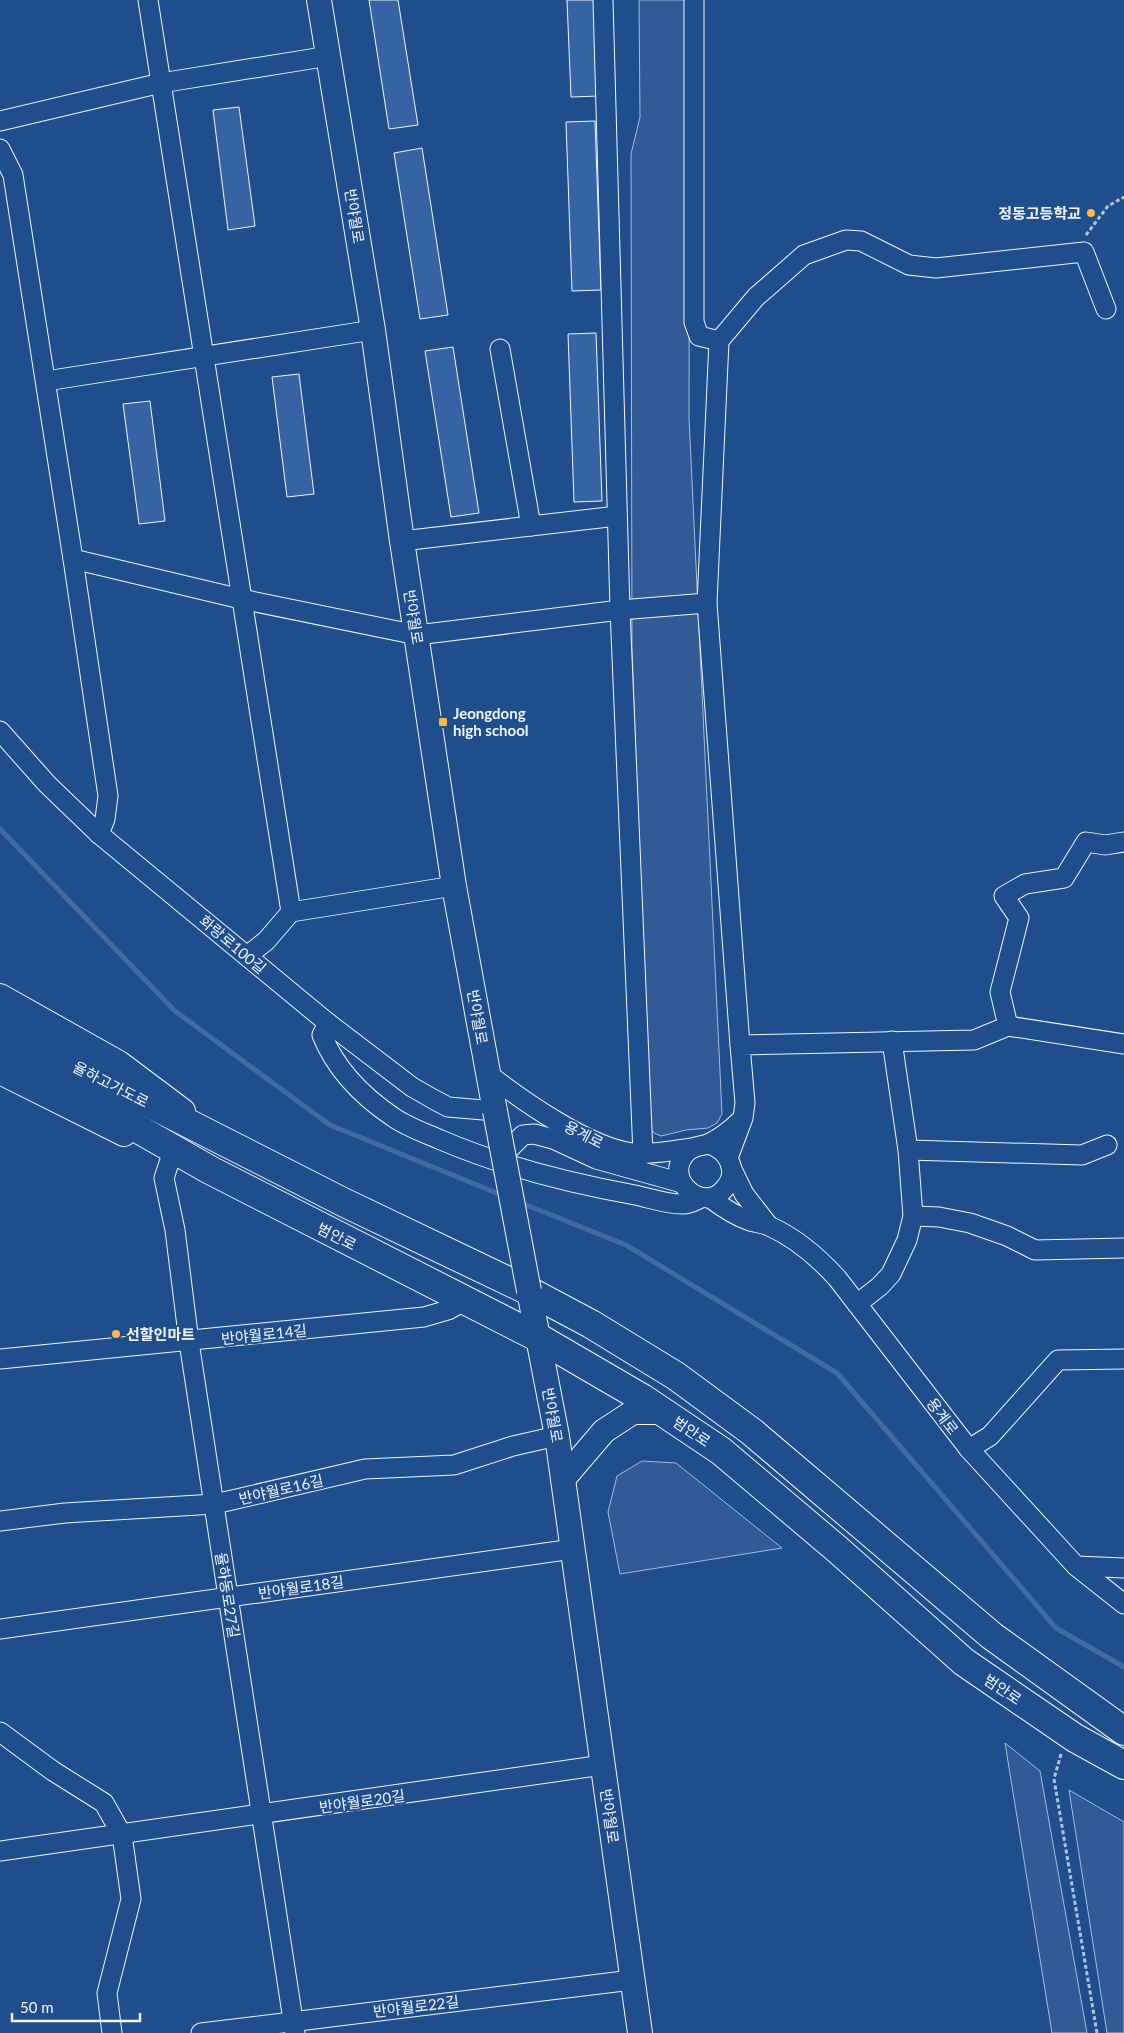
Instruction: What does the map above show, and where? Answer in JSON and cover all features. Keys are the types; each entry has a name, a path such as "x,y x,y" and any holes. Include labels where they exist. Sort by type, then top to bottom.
{"highway":[{"name":"율하고가도로","path":"0,1024 50,1053 223,1141"},
{"name":"율하고가도로","path":"0,1050 210,1170"},
{"path":"223,1141 530,1292 591,1324 676,1376 752,1432 992,1636 1124,1732"},
{"name":"범안로","path":"210,1170 539,1338 663,1412 721,1451 837,1549 964,1662 1067,1732 1118,1763"}],"main road":[{"name":"반야월로","path":"319,0 373,330 402,541 454,886 557,1436 640,2033"},
{"path":"0,996 119,1064 223,1141"},
{"path":"0,1072 171,1157 210,1170"},
{"path":"563,1479 604,1431 633,1412 663,1412"}],"street":[{"path":"148,0 202,356 291,912"},
{"path":"603,0 620,610 642,1154"},
{"path":"694,0 694,322 699,336 719,341"},
{"path":"0,121 161,83 329,56"},
{"path":"0,149 13,175 108,796 105,819 99,834"},
{"path":"328,1023 322,1035 330,1055 347,1077 370,1101 389,1114 426,1133 468,1151 539,1175 682,1204 706,1198 724,1190 732,1175 730,1162 743,1118 745,1103 706,602 719,341 756,297 804,255 846,240 861,241 909,265 936,268 1084,252 1106,309"},
{"path":"46,381 373,330"},
{"path":"500,350 531,526"},
{"path":"402,541 617,516"},
{"path":"73,559 241,599 417,634 620,610 706,602"},
{"name":"화랑로100길","path":"0,731 47,784 99,834 328,1023 412,1087 448,1107 495,1111"},
{"path":"1008,1026 1000,992 1018,918 1004,896 1025,884 1064,878 1086,842 1105,845 1124,842"},
{"path":"247,956 266,941 291,912 454,886"},
{"path":"740,1045 892,1040 974,1040 1008,1026 1124,1044"},
{"path":"857,1304 880,1286 890,1274 907,1240 913,1216 908,1150 892,1040"},
{"name":"용계로","path":"488,1074 514,1094 583,1135 607,1146 642,1154 700,1146"},
{"path":"706,1198 686,1190 682,1183 679,1167 686,1152 728,1132 743,1118"},
{"name":"용계로","path":"504,1155 523,1136 534,1134 553,1140 596,1159 682,1183"},
{"path":"908,1150 1082,1155 1107,1145"},
{"path":"700,1146 716,1146 730,1162"},
{"name":"율하동로27길","path":"171,1157 164,1178 175,1230 214,1504 295,2027"},
{"name":"용계로","path":"730,1162 744,1194 768,1225"},
{"name":"용계로","path":"706,1198 729,1212 751,1221 768,1225 817,1256 857,1304 968,1449 1076,1566 1124,1604"},
{"path":"913,1216 938,1217 970,1223 1007,1236 1035,1250 1124,1248"},
{"name":"반야월로14길","path":"0,1359 190,1342 424,1317 448,1310 464,1301"},
{"path":"968,1449 990,1436 1058,1360 1124,1359"},
{"name":"반야월로16길","path":"0,1521 65,1513 214,1504 365,1469 454,1465 513,1446 557,1436"},
{"name":"반야월로18길","path":"0,1629 573,1549"},
{"path":"1076,1566 1124,1568"},
{"path":"1092,1708 1124,1720"},
{"path":"0,1732 53,1771 104,1803 122,1834 131,1899 107,1993 112,2033"},
{"name":"반야월로20길","path":"0,1851 603,1765"},
{"name":"반야월로22길","path":"201,2033 295,2027 632,1980"}],"path":[{"path":"1076,253 1108,206 1124,197"},
{"path":"1067,1732 1054,1779 1097,2033"}],"shaded area":[{"path":"639,0 690,0 689,418 722,1114 717,1123 708,1128 686,1130 661,1136 654,1133 649,1126 632,648 631,154 640,117"},
{"path":"642,1461 676,1463 782,1548 620,1574 608,1512 617,1476"},
{"path":"1005,1743 1040,1771 1087,2033 1052,2033"},
{"path":"1069,1790 1124,1822 1124,2033 1107,2033"}],"building":[{"path":"369,0 398,0 418,125 389,129"},
{"path":"567,0 595,0 599,96 571,97"},
{"path":"239,107 255,226 228,230 213,110"},
{"path":"595,121 601,290 572,291 566,122"},
{"path":"422,148 448,315 420,319 394,153"},
{"path":"596,333 602,501 574,502 568,334"},
{"path":"453,347 479,513 451,517 425,351"},
{"path":"299,374 314,494 287,497 272,377"},
{"path":"150,401 165,521 139,524 123,404"}],"waterway":[{"path":"0,829 175,1011 330,1125 504,1196"},
{"path":"519,1202 626,1245 837,1373 1056,1628 1124,1667"}],"place":[{"name":"정동고등학교","path":"1091,213"},
{"name":"Jeongdong high school","path":"443,722"},
{"name":"선할인마트","path":"116,1334"}]}
